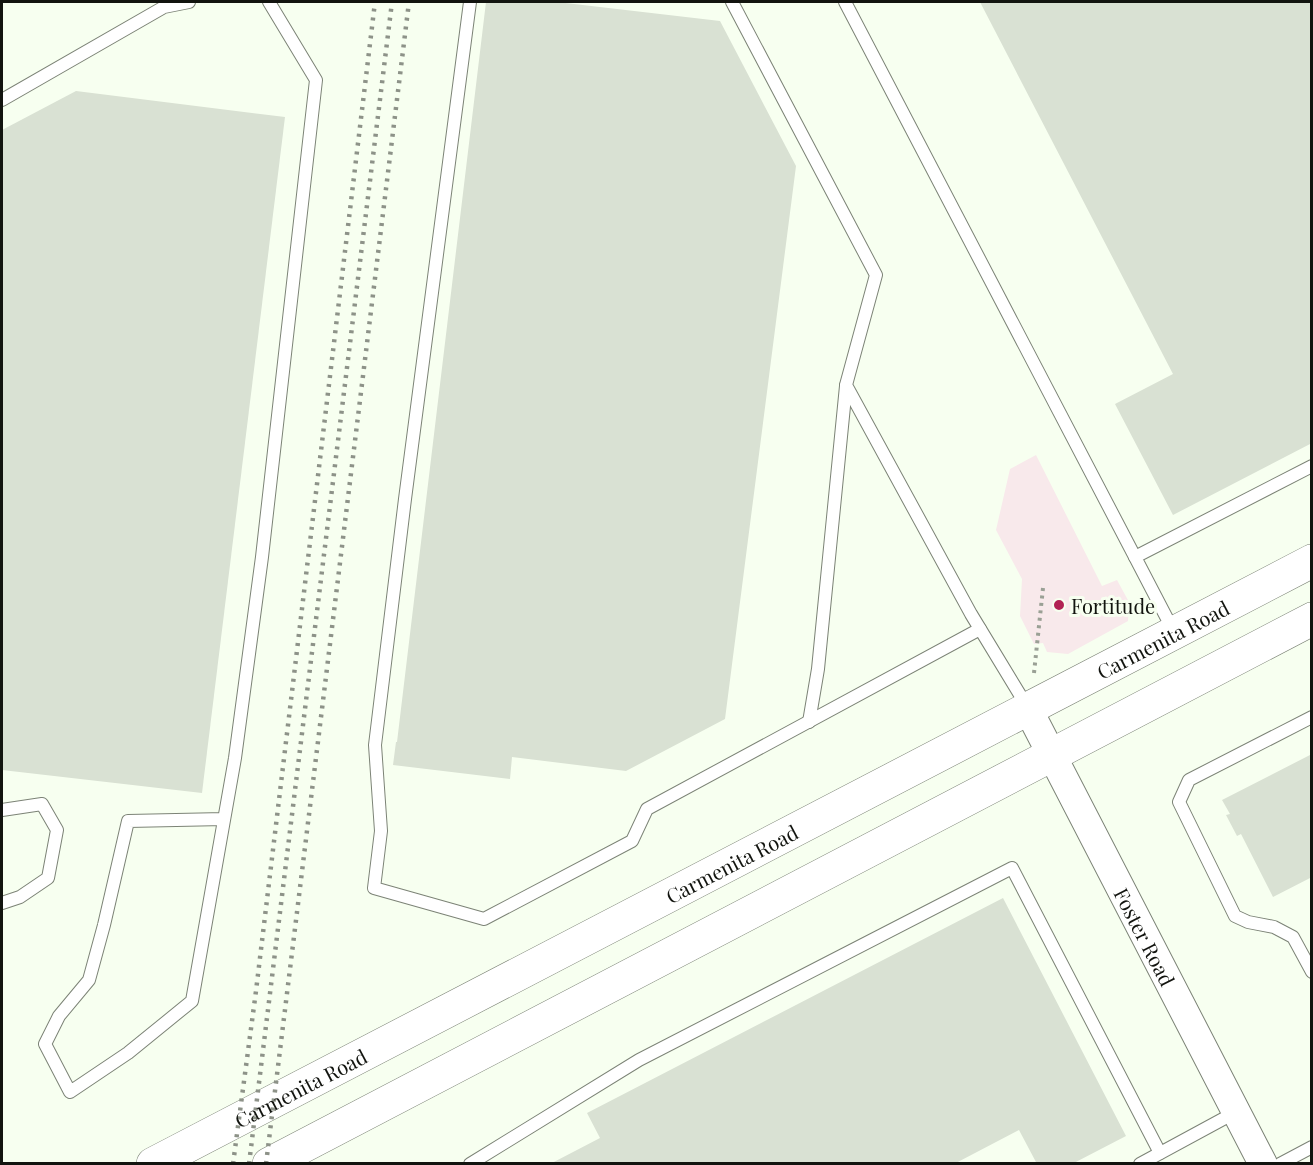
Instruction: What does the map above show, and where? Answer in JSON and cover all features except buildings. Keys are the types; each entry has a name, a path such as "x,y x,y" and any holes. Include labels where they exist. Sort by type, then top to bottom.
{"main road":[{"name":"Carmenita Road","path":"153,1164 1311,561"},
{"path":"268,1164 1311,618"}],"street":[{"name":"Foster Road","path":"1028,709 1263,1164"}],"lane":[{"path":"2,100 164,7 189,2"},
{"path":"224,819 128,821 89,980 59,1016 45,1044 70,1092 128,1053 192,1001 235,758 262,557 316,80 269,2"},
{"path":"470,2 406,487 375,745 381,831 374,888 484,919 632,842 647,809 980,630"},
{"path":"732,2 876,275 846,386 818,669 809,722"},
{"path":"845,2 1174,633"},
{"path":"846,386 980,630 1028,709"},
{"path":"1135,557 1311,466"},
{"path":"1311,717 1189,780 1179,802 1235,916 1248,922 1274,927 1293,937 1311,972"},
{"path":"2,810 42,804 57,830 48,878 20,897 2,903"},
{"path":"470,1164 639,1060 1012,868 1160,1153"},
{"path":"1140,1164 1236,1112"},
{"path":"1280,1164 1311,1147"}],"path":[{"path":"1028,709 1038,646 1043,588"}],"shaded area":[{"path":"1036,455 1102,586 1117,580 1129,602 1128,621 1068,654 1047,652 1043,643 1034,644 1020,616 1022,579 996,530 1010,469"}],"railway":[{"path":"233,1164 256,991 375,2"},
{"path":"249,1164 392,2"},
{"path":"266,1164 409,2"}],"place":[{"name":"Fortitude","path":"1059,605"}]}
